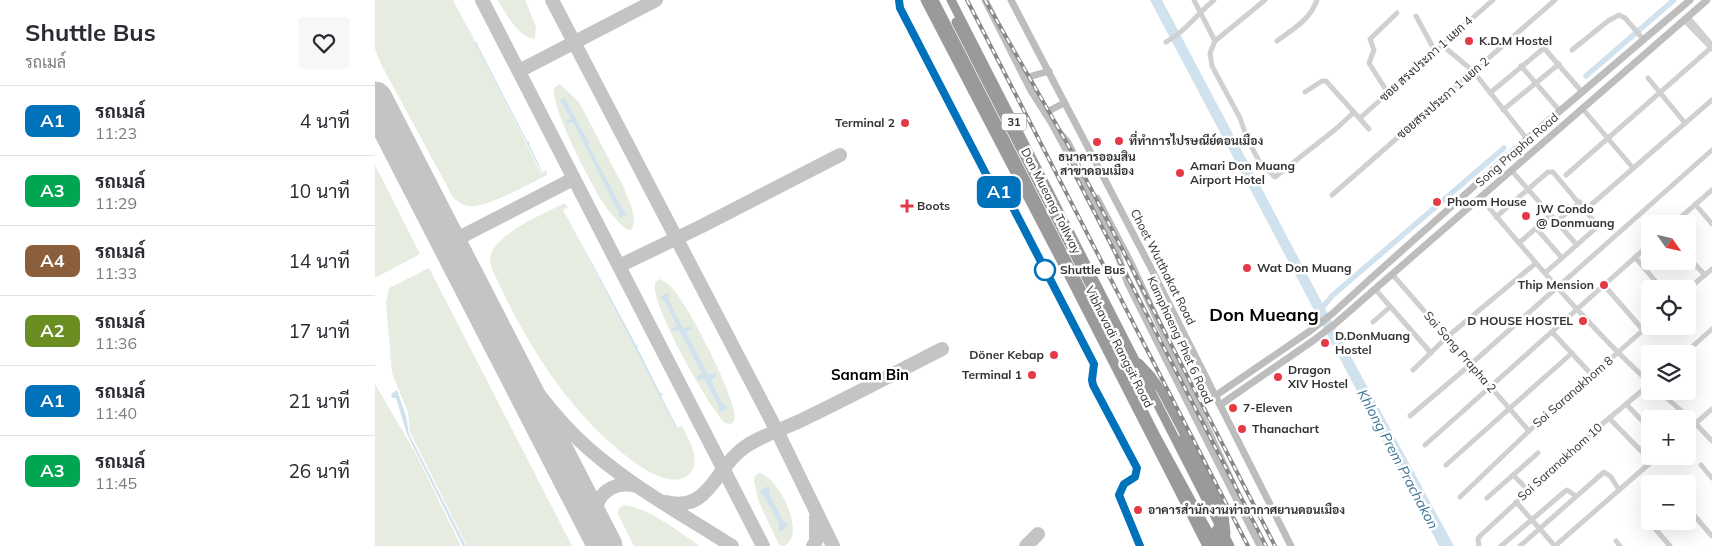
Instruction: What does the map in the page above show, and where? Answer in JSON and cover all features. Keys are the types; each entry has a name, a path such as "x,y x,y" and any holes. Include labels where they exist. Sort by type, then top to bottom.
{"highway":[{"name":"Vibhavadi Rangsit Road","path":"925,0 1209,546"},
{"name":"Don Mueang Tollway","path":"934,0 1157,438 1215,546"},
{"name":"Don Mueang Tollway","path":"944,0 1144,392 1227,543"},
{"name":"Vibhavadi Rangsit Road","path":"951,0 1089,266 1145,382 1227,543"},
{"path":"1134,359 1149,380 1216,505 1219,522 1217,532 1209,546"}],"main road":[{"name":"Kamphaeng Phet 6 Road","path":"985,0 1025,78 1096,205 1116,250 1128,284 1261,546"},
{"name":"Choet Wutthakat Road","path":"1011,0 1065,102 1291,546"},
{"name":"Song Prapha Road","path":"1215,396 1333,313 1582,92 1641,37 1650,34 1690,0"},
{"name":"Song Prapha Road","path":"1220,405 1336,323 1707,0"},
{"path":"1650,34 1657,43"},
{"path":"1025,78 1049,71"},
{"path":"1045,113 1065,102"},
{"name":"Kamphaeng Phet 6 Road","path":"1051,122 1067,141 1130,261 1230,483 1266,546"}],"street":[{"path":"1194,0 1215,42"},
{"path":"1168,41 1181,33 1200,11 1214,0"},
{"path":"1277,41 1313,12 1317,0"},
{"name":"ซอย สรงประภา 1 แยก 4","path":"1360,118 1493,0"},
{"name":"ซอยสรงประภา 1 แยก 2","path":"1332,195 1555,0"},
{"path":"1262,1 1215,42 1210,53 1213,66 1240,118 1247,138 1260,163 1275,177 1354,112"},
{"path":"1388,93 1369,63 1374,50 1370,39 1397,13"},
{"path":"1572,50 1608,21 1619,15 1635,28 1641,37"},
{"path":"1416,16 1435,51"},
{"path":"1566,175 1712,47 1686,18"},
{"path":"1443,45 1473,71 1527,139"},
{"path":"1490,93 1543,48 1582,92"},
{"path":"1503,110 1559,64"},
{"path":"1521,66 1560,111"},
{"path":"1648,78 1685,123"},
{"path":"1305,92 1322,81 1326,81 1369,129"},
{"path":"1592,204 1712,100"},
{"path":"1583,108 1633,168"},
{"path":"1410,416 1712,150"},
{"path":"1511,170 1577,245"},
{"path":"1496,216 1551,171 1580,202 1597,225 1545,273"},
{"path":"1683,215 1712,190"},
{"path":"1480,197 1545,273 1618,353 1641,375"},
{"path":"1556,222 1580,202"},
{"path":"1695,204 1712,224"},
{"path":"1519,243 1551,215"},
{"path":"1537,228 1562,258"},
{"path":"1425,445 1641,252"},
{"path":"1635,257 1654,280"},
{"path":"1413,370 1447,337 1536,263"},
{"path":"1696,266 1705,275"},
{"path":"1696,282 1712,269"},
{"name":"Soi Song Prapha 2","path":"1392,274 1529,431"},
{"path":"1604,285 1641,328"},
{"path":"1375,289 1431,353"},
{"path":"1373,322 1390,307"},
{"path":"1694,345 1712,329"},
{"path":"1552,332 1592,375"},
{"name":"Soi Saranakhom 8","path":"1461,497 1529,431 1641,332"},
{"path":"1446,465 1572,353"},
{"name":"Soi Saranakhom 10","path":"1479,546 1478,540 1480,536 1528,490 1641,392"},
{"path":"1669,400 1680,410"},
{"path":"1627,405 1641,420"},
{"path":"1712,409 1696,424 1712,441"},
{"path":"1609,418 1641,451"},
{"path":"1487,498 1538,453"},
{"path":"1516,502 1555,546 1648,465"},
{"path":"1701,465 1712,478"},
{"path":"1520,546 1604,472 1611,477 1619,490"},
{"path":"1513,475 1528,490"},
{"path":"1501,546 1567,490 1577,496"},
{"path":"1696,517 1712,536"},
{"path":"1656,530 1670,546"},
{"path":"1616,541 1621,546"}],"shaded area":[{"path":"375,0 453,0 475,44 474,46 476,45 541,173 547,170 547,175 508,195 476,206 468,206 454,199 381,64 375,49"},
{"path":"498,0 525,0 536,27 535,39 529,38 518,30"},
{"path":"560,84 579,102 624,188 634,220 631,230 626,229 603,203 573,146 555,98 554,88"},
{"path":"375,165 420,254 375,278"},
{"path":"563,204 568,207 563,210 676,428 682,426 690,442 695,461 694,467 691,472 681,479 668,479 638,465 609,442 590,423 560,388 547,369 512,310 492,269 490,260 492,252 498,243 525,223"},
{"path":"429,268 572,546 467,546 410,432 408,412 392,373 386,303 389,288"},
{"path":"659,279 669,285 687,309 722,377 734,409 735,418 731,424 725,423 706,397 670,332 656,294 655,283"},
{"path":"375,384 415,452 461,546 375,546"},
{"path":"759,473 773,482 789,509 793,528 792,537 785,546 779,545 758,500 754,480 755,476"},
{"path":"624,505 634,507 653,516 700,546 634,546 618,514 619,508"}],"water":[{"path":"453,0 476,43 479,42 477,44 527,141 530,142 529,144 542,171 476,45 474,46 475,43"},
{"name":"Khlong Prem Prachakon","path":"1150,0 1162,0 1337,331 1454,546 1439,546"},
{"path":"566,97 587,140 590,142 588,144 622,209 627,214 620,218 573,122 566,124 565,122 571,118 560,100"},
{"path":"563,209 636,345 638,345 637,347 660,393 663,393 661,396 676,428"},
{"path":"668,292 669,301 683,328 691,326 692,329 686,332 708,375 715,373 716,376 711,380 722,404 728,408 719,413 719,406 704,378 698,380 697,377 702,373 679,330 673,332 672,329 677,326 666,303 660,297"},
{"path":"397,390 406,416 409,434 466,546 463,546 407,434 396,398 392,398 391,394"},
{"path":"769,486 770,495 783,521 788,526 779,532 779,523 760,490"}],"waterway":[{"path":"1586,76 1674,0"},
{"path":"1320,310 1333,295 1504,148"}],"taxiway":[{"path":"482,0 763,546"},
{"path":"552,0 777,431 833,546"},
{"path":"519,71 656,0"},
{"path":"619,266 702,226 840,155"},
{"path":"449,243 573,179"},
{"path":"484,312 526,378 576,437 593,453 631,482 732,546"},
{"path":"666,502 680,504 692,501 701,496 732,458 748,445 823,410 942,349"},
{"path":"598,531 595,511 602,495 617,486 637,486"},
{"path":"813,546 816,541 816,517"},
{"path":"1026,546 1038,534"}],"runway":[{"path":"375,99 605,546"}],"railway":[{"path":"967,0 1248,546"},
{"path":"985,0 1072,152 1275,546"},
{"path":"1068,161 1266,546"}],"bus line":[{"name":"A1","path":"899,0 900,8 987,176 994,188 1007,196 1094,364 1093,385 1137,468 1135,477 1124,484 1119,495 1140,546"}],"place":[{"name":"K.D.M Hostel","path":"1469,41"},
{"name":"Terminal 2","path":"905,123"},
{"name":"ที่ทำการไปรษณีย์ดอนเมือง","path":"1119,141"},
{"name":"ธนาคารออมสิน สาขาดอนเมือง","path":"1097,142"},
{"name":"Amari Don Muang Airport Hotel","path":"1180,173"},
{"name":"Phoom House","path":"1437,202"},
{"name":"Boots","path":"907,206"},
{"name":"JW Condo @ Donmuang","path":"1526,216"},
{"name":"Wat Don Muang","path":"1247,268"},
{"name":"Shuttle Bus","path":"1045,270"},
{"name":"Thip Mension","path":"1604,285"},
{"name":"D HOUSE HOSTEL","path":"1583,321"},
{"name":"D.DonMuang Hostel","path":"1325,343"},
{"name":"Döner Kebap","path":"1054,355"},
{"name":"Terminal 1","path":"1032,375"},
{"name":"Dragon XIV Hostel","path":"1278,377"},
{"name":"7-Eleven","path":"1233,408"},
{"name":"Thanachart","path":"1242,429"},
{"name":"อาคารสำนักงานท่าอากาศยานดอนเมือง","path":"1138,510"}],"district":[{"name":"Don Mueang","path":"1264,315"},
{"name":"Sanam Bin","path":"870,375"}]}
